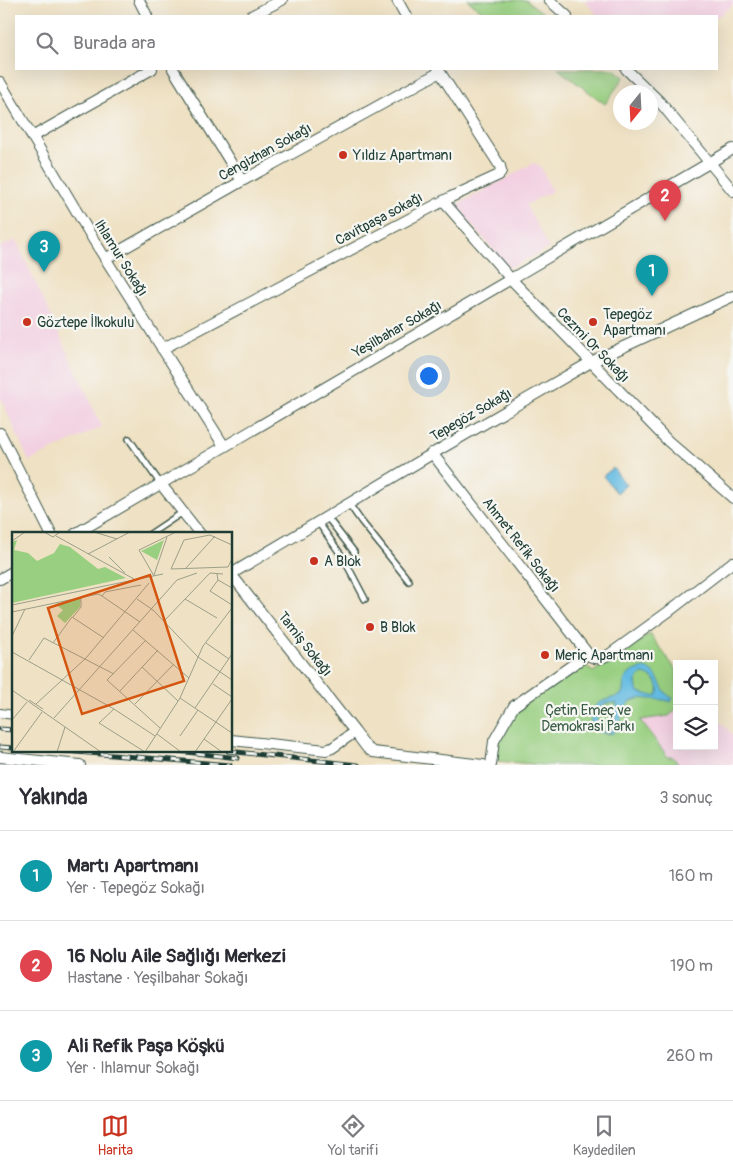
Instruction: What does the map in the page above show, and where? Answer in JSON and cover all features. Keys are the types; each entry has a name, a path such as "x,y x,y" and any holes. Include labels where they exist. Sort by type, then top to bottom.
{"street":[{"path":"139,0 146,15"},
{"path":"253,15 282,0"},
{"path":"396,0 405,15"},
{"path":"549,0 567,15"},
{"path":"32,137 150,70"},
{"path":"174,70 242,181"},
{"name":"Cengizhan Sokağı","path":"105,259 439,70"},
{"name":"Cavitpaşa sokağı","path":"162,349 443,201 497,176 502,170 439,70"},
{"path":"627,70 659,101 733,192"},
{"name":"Ihlamur Sokağı","path":"0,82 105,259 224,446"},
{"name":"Yeşilbahar Sokağı","path":"78,532 733,149"},
{"name":"Cezmi Or Sokağı","path":"443,201 510,278 591,362 678,451 733,498"},
{"name":"Tepegöz Sokağı","path":"232,573 432,453 591,362 733,296"},
{"path":"1,436 49,532"},
{"name":"Ahmet Refik Sokağı","path":"432,453 588,654"},
{"path":"160,483 198,532"},
{"path":"491,765 494,741 514,706 588,654 596,659 606,656 668,612 733,562"},
{"path":"0,579 12,572"},
{"name":"Tamiş Sokağı","path":"232,575 367,748 373,752 483,765"},
{"path":"232,740 326,750 355,732"},
{"path":"0,757 80,765"}],"lane":[{"path":"129,439 160,483"},
{"path":"349,504 409,580"},
{"path":"153,532 183,512"},
{"path":"323,520 354,552"},
{"path":"323,520 366,599"}],"shaded area":[{"path":"584,0 733,0 733,5 718,16 597,15"},
{"path":"534,163 541,167 552,191 526,205 549,248 509,268 455,206"},
{"name":"Göztepe İlkokulu","path":"16,240 102,427 29,461 0,396 0,247"},
{"path":"673,712 673,750 718,750 718,719 733,735 733,765 679,765 673,757 668,757 640,720 669,716"}],"green space":[{"path":"467,0 526,0 546,15 488,15"},
{"path":"559,70 615,70 624,77 618,85 613,85 613,93 605,104"},
{"name":"Çetin Emeç ve Demokrasi Parkı","path":"650,634 673,666 673,712 669,716 640,720 668,757 673,757 679,765 545,765 498,761 493,748 518,706 586,666 593,672"}],"water":[{"path":"613,468 626,485 617,493 603,476"},
{"path":"646,668 652,671 665,692 673,698 671,702 651,699 633,701 628,704 613,733 607,734 602,733 591,722 590,716 592,711 595,706 604,700 621,695 625,679 636,670","holes":["642,674 649,676 657,684 657,695 653,696 639,692 637,689 636,681","608,703 617,703 614,726 609,733 606,733 598,723 597,713 602,706"]}],"railway":[{"path":"0,729 12,730"},
{"path":"0,747 12,748"},
{"path":"232,751 358,765"},
{"path":"77,752 230,765"},
{"path":"187,752 238,758"}],"place":[{"name":"Yıldız Apartmanı","path":"343,155"},
{"name":"16 Nolu Aile Sağlığı Merkezi","path":"665,221"},
{"name":"Ali Refik Paşa Köşkü","path":"44,272"},
{"name":"Martı Apartmanı","path":"652,296"},
{"name":"Göztepe İlkokulu","path":"27,322"},
{"name":"Tepegöz Apartmanı","path":"593,322"},
{"name":"A Blok","path":"314,561"},
{"name":"B Blok","path":"370,627"},
{"name":"Meriç Apartmanı","path":"545,655"}]}
